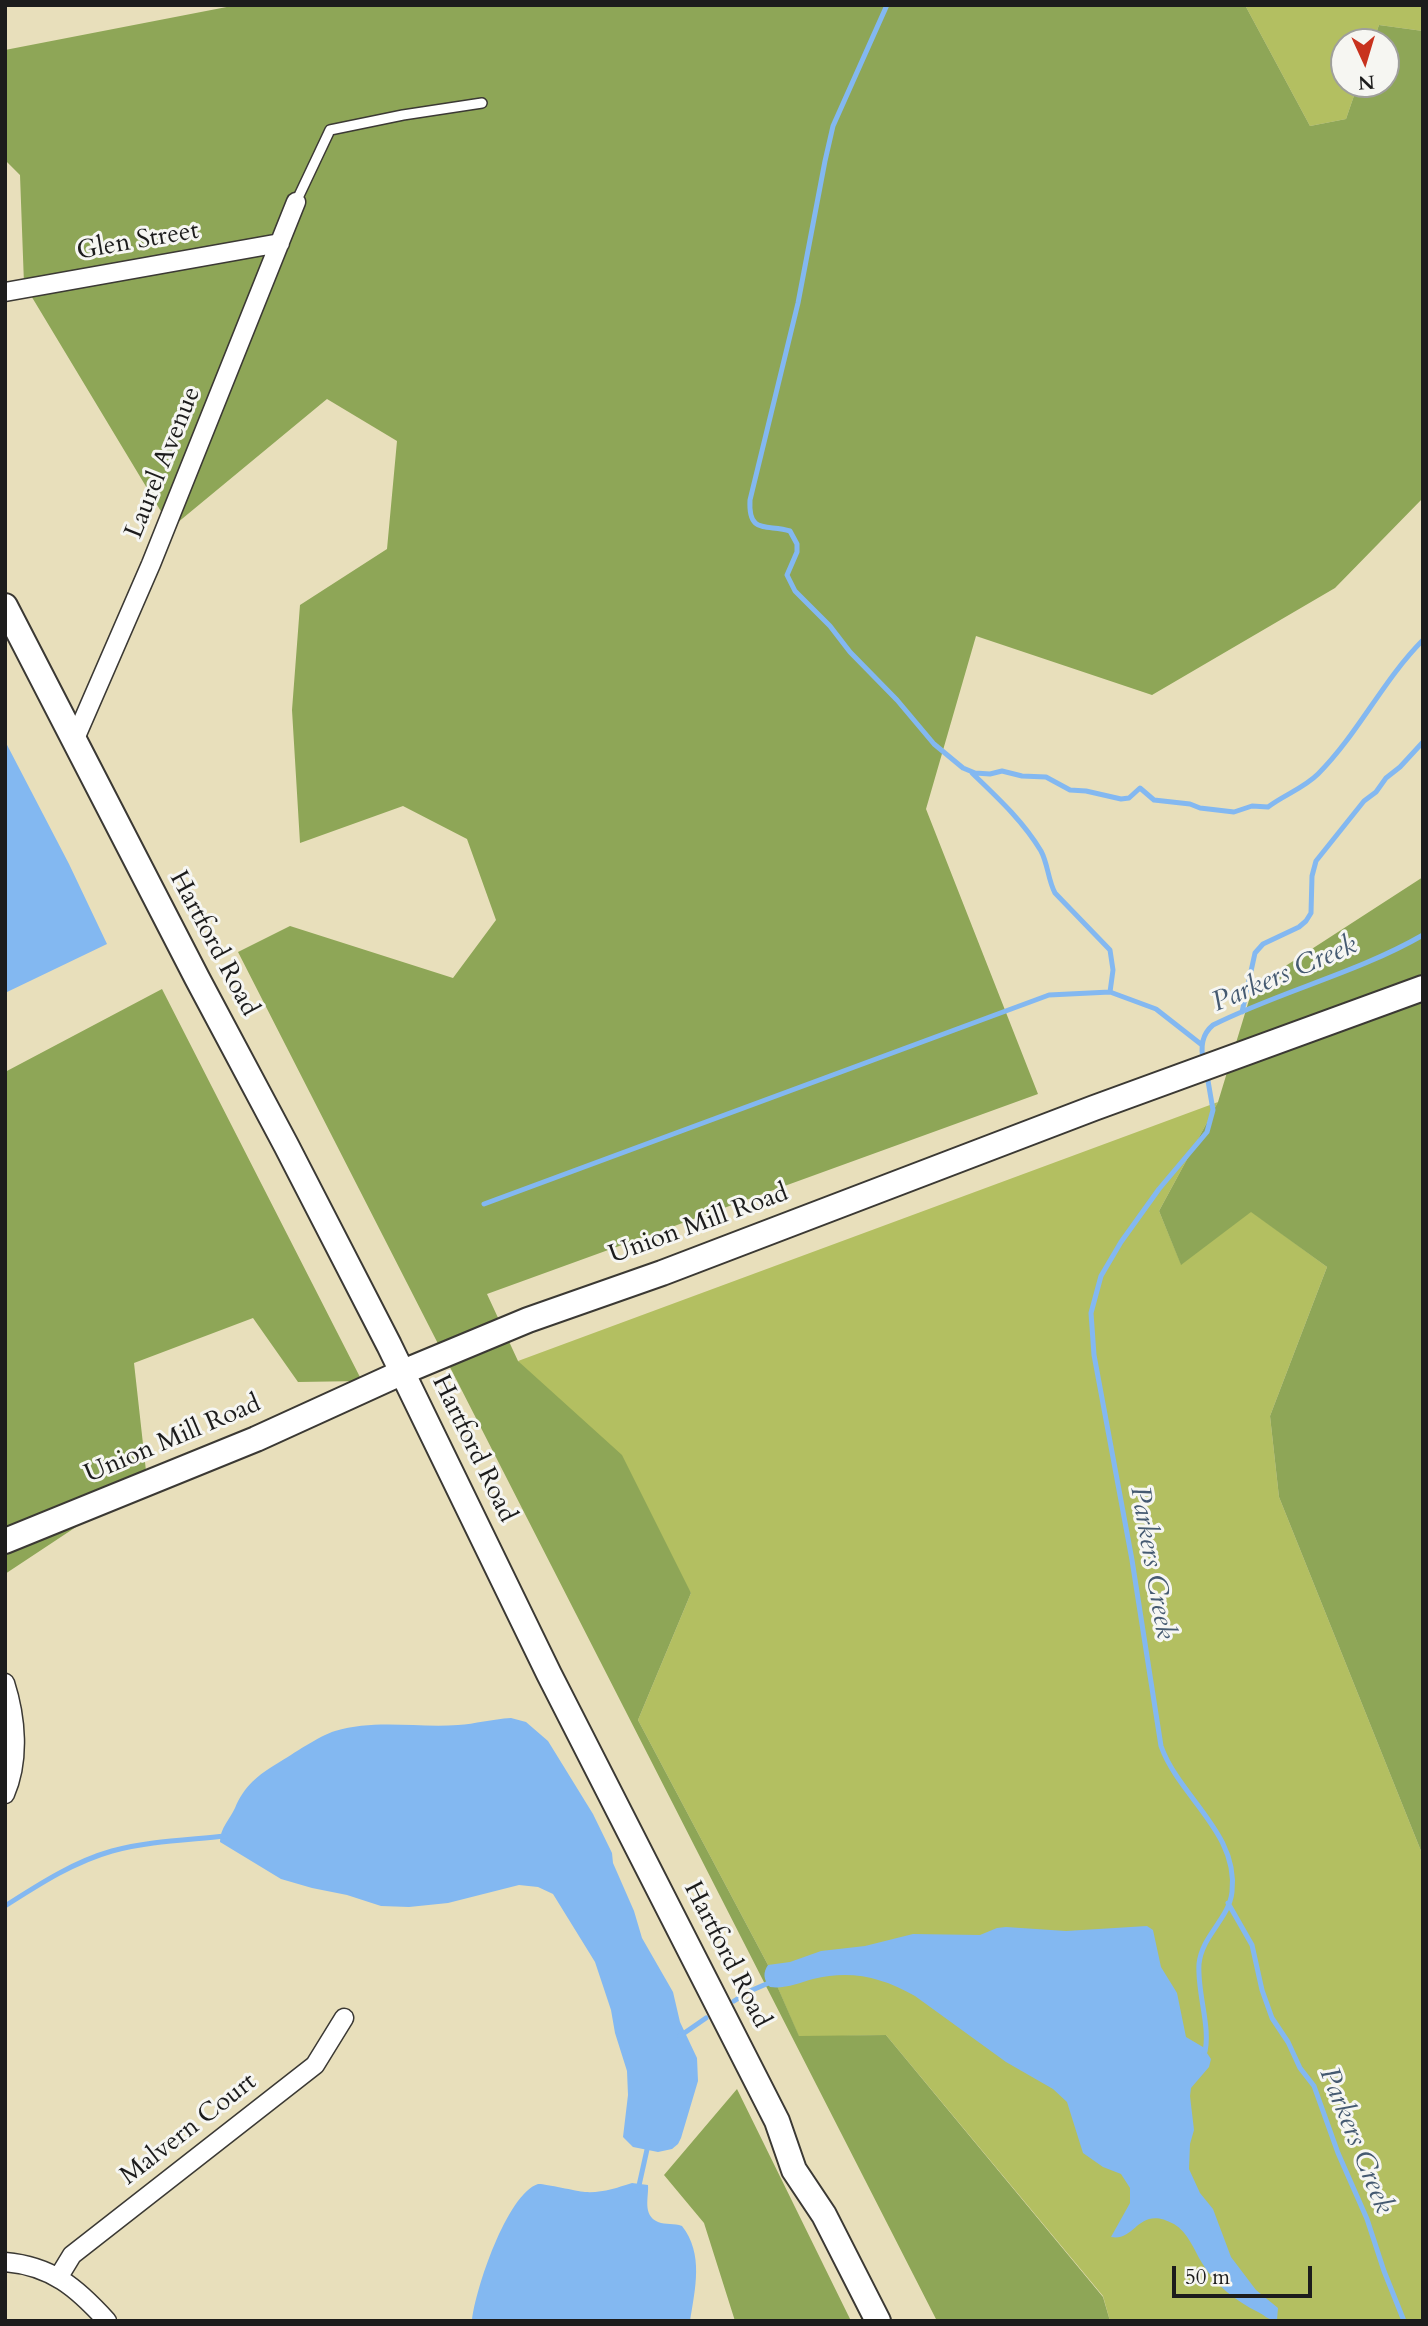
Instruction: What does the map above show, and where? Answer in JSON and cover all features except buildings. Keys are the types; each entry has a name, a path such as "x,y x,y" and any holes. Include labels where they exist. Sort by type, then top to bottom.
{"street":[{"name":"Laurel Avenue","path":"75,741 151,564 296,202"},
{"name":"Glen Street","path":"5,292 280,243"},
{"name":"Hartford Road","path":"5,606 403,1371 549,1674 777,2121 794,2170 824,2215 878,2321"},
{"name":"Union Mill Road","path":"5,1541 256,1439 403,1371 579,1300 662,1273 1105,1103 1423,988"},
{"path":"5,1683 11,1707 14,1754 5,1794"},
{"name":"Malvern Court","path":"58,2278 72,2255 316,2065 344,2018"},
{"path":"5,2262 40,2268 58,2278 85,2297 107,2321"}],"lane":[{"path":"296,202 330,130 482,103"}],"green space":[{"path":"237,5 1245,5 1310,126 1346,119 1353,98 1400,98 1400,28 1378,28 1379,25 1423,31 1423,498 1335,588 1152,695 976,636 926,809 1038,1094 487,1294 518,1361 622,1455 691,1593 638,1720 768,1965 799,2036 886,2035 1103,2297 1110,2321 937,2321 238,952 290,926 453,978 496,920 467,839 403,806 300,843 292,710 300,605 387,549 397,441 327,399 171,528 24,284 20,175 5,160 5,50"},
{"path":"1245,5 1423,5 1423,31 1379,25 1378,28 1330,28 1330,98 1353,98 1346,119 1310,126"},
{"path":"1423,877 1423,1856 1279,1497 1270,1416 1327,1267 1251,1212 1181,1265 1159,1211 1218,1102 1253,987"},
{"path":"162,989 362,1381 298,1382 253,1318 134,1363 147,1480 5,1574 5,1072"},
{"path":"1218,1102 1159,1211 1181,1264 1251,1211 1327,1267 1270,1416 1279,1497 1423,1856 1423,2321 1110,2321 1103,2296 886,2035 799,2037 768,1965 638,1720 691,1593 518,1361"},
{"path":"737,2089 851,2321 735,2321 704,2223 664,2175"}],"water":[{"path":"5,741 107,944 5,993"},
{"path":"511,1718 526,1722 548,1741 593,1814 612,1853 613,1863 634,1911 642,1938 673,1992 680,2022 697,2058 698,2081 681,2138 672,2149 658,2152 633,2147 623,2137 628,2095 627,2071 611,2010 595,1962 553,1894 538,1887 519,1885 448,1903 409,1907 381,1906 281,1879 220,1842 226,1824 252,1782 271,1767 329,1733 365,1725 443,1726"},
{"path":"1147,1926 1153,1930 1161,1967 1177,1993 1186,2037 1203,2047 1211,2059 1209,2067 1191,2088 1194,2130 1190,2144 1189,2169 1200,2193 1213,2209 1231,2257 1256,2290 1278,2308 1277,2320 1270,2319 1227,2292 1207,2271 1187,2236 1174,2224 1152,2218 1126,2234 1111,2237 1130,2203 1130,2188 1121,2174 1103,2167 1083,2153 1067,2102 1053,2089 1006,2062 915,1996 890,1984 853,1975 827,1976 776,1987 770,1987 764,1976 768,1965 790,1962 821,1951 865,1946 913,1934 980,1935 1006,1927 1066,1931"},
{"path":"632,2183 648,2185 647,2205 653,2219 682,2226 689,2237 696,2260 690,2321 472,2321 479,2288 494,2245 515,2205 526,2191 538,2184 592,2192"}],"waterway":[{"path":"887,5 833,126 798,303 750,500 752,519 756,523 790,531 797,544 797,552 787,575 795,591 830,626 850,652 897,700 934,744 963,768 975,773 990,774 1002,771 1022,776 1046,777 1070,790 1121,799 1129,798 1140,788 1154,800 1234,812 1252,806 1268,807 1318,774 1346,742 1395,672 1423,640"},
{"path":"1242,1012 1255,953 1263,944 1299,927 1311,913 1312,876 1316,861 1364,801 1376,792 1386,778 1423,742"},
{"path":"972,773 1034,840 1043,856 1055,893 1110,950 1113,970 1110,992"},
{"name":"Parkers Creek","path":"1204,1063 1202,1042 1213,1025 1372,960 1423,935"},
{"path":"484,1204 1049,995 1110,992 1156,1009 1202,1045"},
{"name":"Parkers Creek","path":"1204,2055 1206,2034 1199,1964 1205,1944 1230,1902 1232,1871 1217,1833 1181,1782 1161,1746 1132,1560 1094,1355 1091,1313 1101,1276 1121,1242 1159,1189 1207,1132 1213,1110 1207,1075"},
{"path":"5,1906 70,1868 112,1851 154,1843 225,1836"},
{"name":"Parkers Creek","path":"1228,1903 1252,1945 1262,1990 1272,2018 1288,2042 1300,2068 1314,2086 1404,2321"},
{"path":"734,2001 771,1982"},
{"path":"680,2036 706,2018"},
{"path":"638,2190 648,2145"}]}
